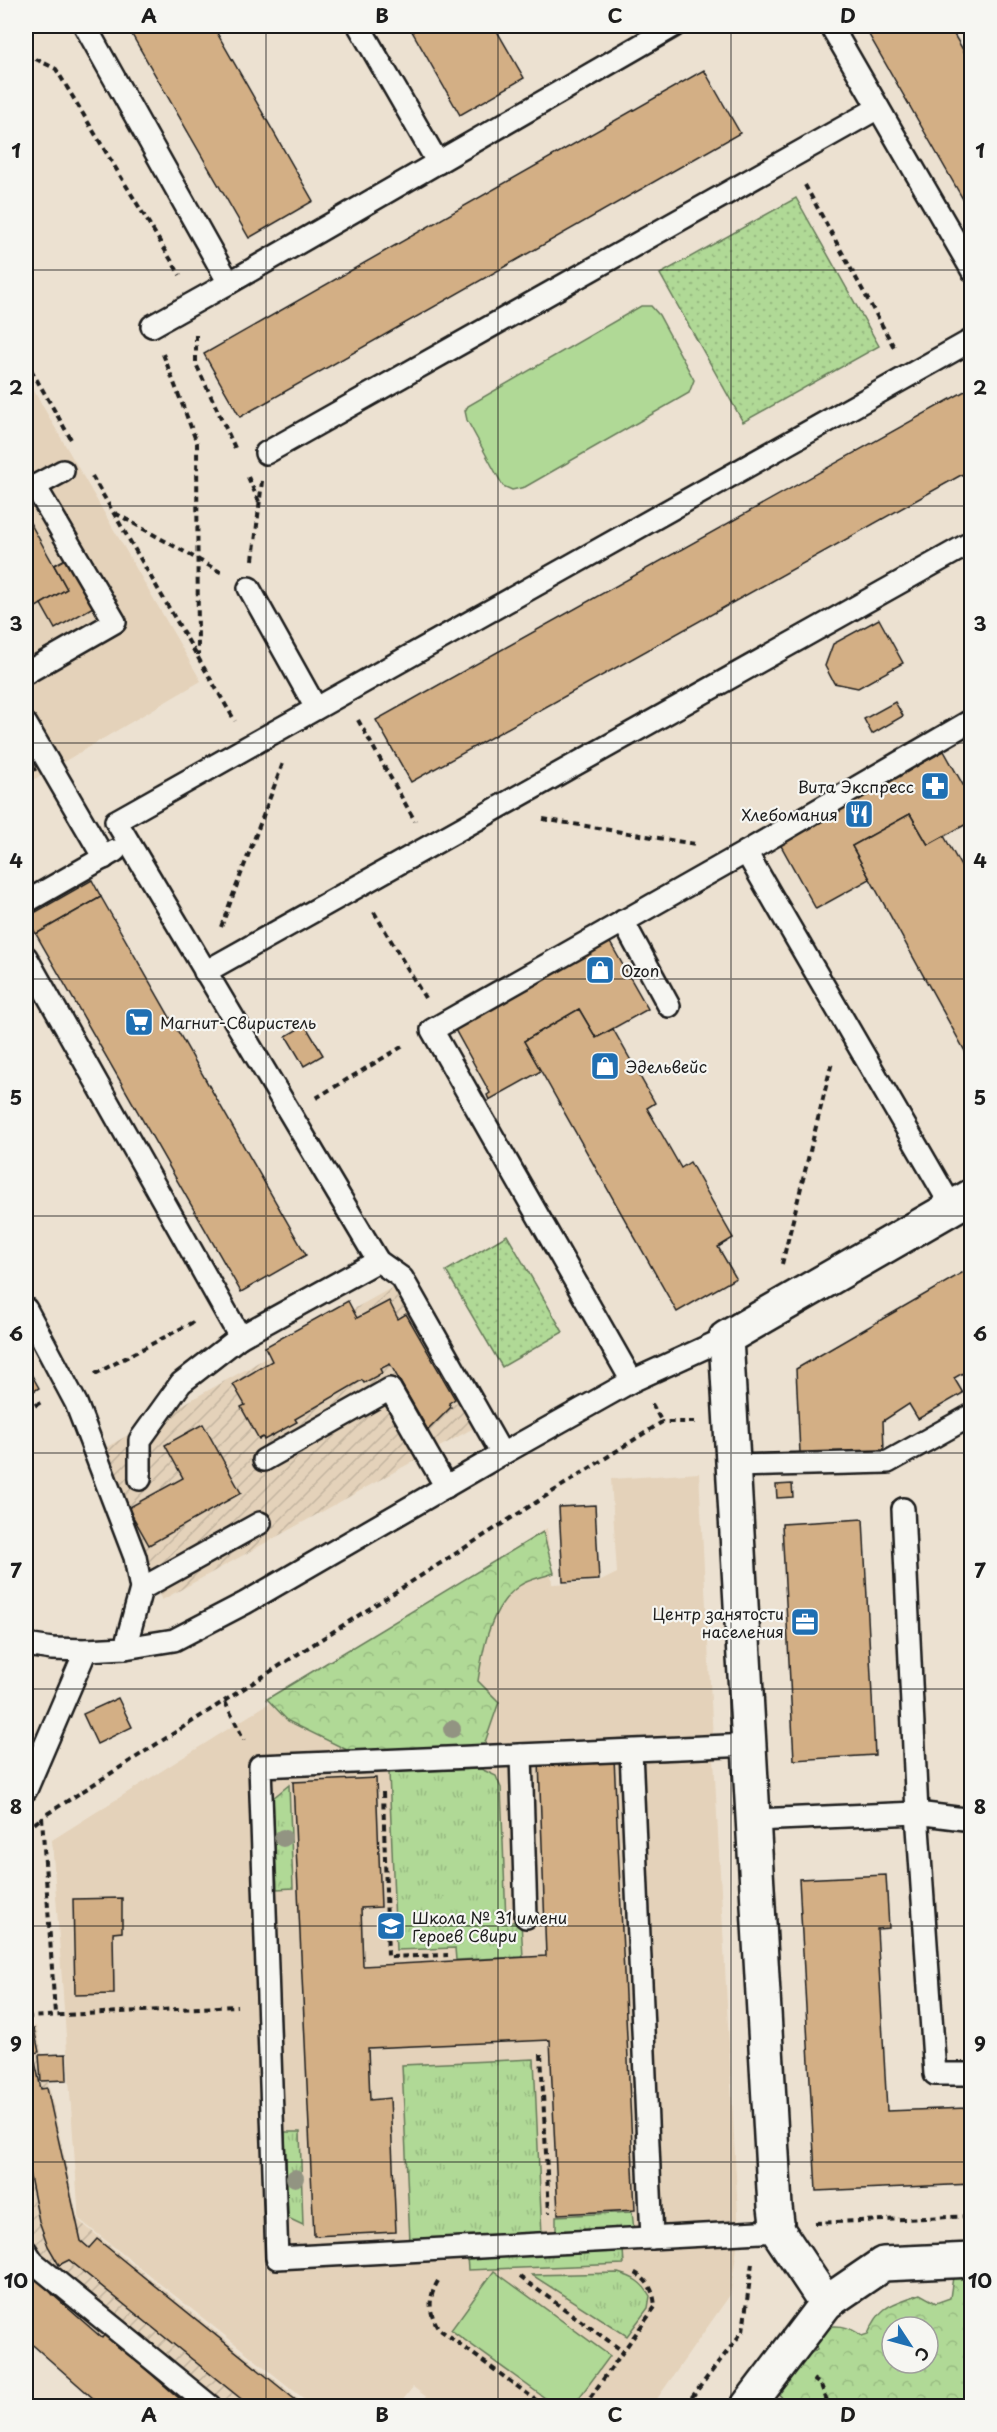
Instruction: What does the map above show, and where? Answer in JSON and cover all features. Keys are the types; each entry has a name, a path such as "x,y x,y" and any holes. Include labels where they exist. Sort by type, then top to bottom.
{"street":[{"path":"826,2303 777,2219 726,1338 962,1201"},
{"path":"748,2406 826,2303 883,2264 972,2260"}],"lane":[{"path":"85,26 229,283"},
{"path":"359,26 438,163"},
{"path":"152,326 438,163 652,31 674,26"},
{"path":"831,26 972,270"},
{"path":"266,453 878,108"},
{"path":"502,1454 402,1278 378,1262 116,821 972,340"},
{"path":"26,673 115,622 30,489 63,471"},
{"path":"205,972 972,542"},
{"path":"249,588 308,712"},
{"path":"632,1381 436,1027 746,852 972,720"},
{"path":"26,724 104,858"},
{"path":"26,902 129,843"},
{"path":"746,852 842,1021 962,1201"},
{"path":"623,921 669,1006"},
{"path":"26,957 240,1337"},
{"path":"140,1479 140,1440 181,1383 240,1337 378,1262"},
{"path":"26,1309 76,1402 135,1557 141,1589 125,1648"},
{"path":"26,1645 52,1649 86,1650 125,1648 174,1640 245,1604 632,1381 726,1338"},
{"path":"264,1460 390,1389 446,1487"},
{"path":"735,1466 888,1462 972,1415"},
{"path":"903,1509 917,1813 935,2074 972,2074"},
{"path":"141,1589 260,1523"},
{"path":"26,1790 86,1650"},
{"path":"750,1745 260,1766 278,2258 652,2238 777,2219"},
{"path":"631,1750 652,2238"},
{"path":"521,1755 526,1917"},
{"path":"754,1820 917,1813 972,1820"},
{"path":"28,2259 210,2406"}],"path":[{"path":"26,54 56,69 196,302 196,364 235,450"},
{"path":"791,158 910,376"},
{"path":"152,326 197,443 198,656"},
{"path":"26,361 78,451"},
{"path":"114,513 249,588 266,453"},
{"path":"90,471 250,745"},
{"path":"245,471 260,504"},
{"path":"343,693 429,846"},
{"path":"205,972 308,712"},
{"path":"492,811 746,852"},
{"path":"291,1113 436,1027 359,885"},
{"path":"781,1267 842,1021"},
{"path":"68,1388 223,1306"},
{"path":"26,1830 42,1817 662,1422 697,1422"},
{"path":"225,1702 260,1766"},
{"path":"383,1761 388,1957 448,1955"},
{"path":"42,1817 55,2014"},
{"path":"26,2017 268,2005"},
{"path":"541,2054 551,2244"},
{"path":"777,2219 790,2208 801,2224 972,2216"},
{"path":"584,2406 655,2307 649,2284 636,2273 625,2268"},
{"path":"512,2271 624,2352"},
{"path":"444,2275 435,2287 429,2304 434,2321 439,2328 544,2406"},
{"path":"811,2379 821,2385 829,2406"}],"shaded area":[{"path":"26,377 201,681 26,784"},
{"path":"402,1282 481,1424 162,1600 87,1458"},
{"name":"Школа № 31 имени Героев Свири","path":"699,1473 739,2233 730,2295 652,2406 439,2406 413,2387 398,2406 313,2406 79,2219 52,1840 547,1528 552,1584 599,1582 617,1573 611,1479"},
{"path":"36,2026 78,2220 307,2406 102,2406 26,2338 26,2028"}],"green space":[{"path":"796,198 879,346 743,422 660,274"},
{"path":"641,306 651,306 659,315 694,380 689,393 525,487 512,490 503,486 467,420 465,411 468,406"},
{"path":"507,1235 563,1332 502,1367 446,1271"},
{"path":"543,1532 554,1573 527,1582 509,1595 495,1617 482,1655 478,1681 499,1702 483,1748 349,1751 288,1721 267,1699"},
{"path":"481,1769 496,1776 501,1788 506,1922 521,1922 523,1957 456,1960 455,1948 396,1950 389,1772"},
{"path":"289,1785 293,1888 277,1889 273,1798"},
{"path":"534,2059 542,2236 410,2242 402,2065"},
{"path":"285,2132 300,2132 303,2225 288,2218"},
{"path":"632,2212 634,2230 556,2234 556,2216"},
{"path":"623,2250 624,2264 468,2270 467,2256"},
{"path":"971,2270 971,2406 784,2406 785,2402 776,2390 788,2356 810,2354 817,2349 815,2337 819,2328 842,2326 862,2336 868,2334 873,2324 883,2311 894,2304 920,2294 936,2303 950,2298 953,2277"},
{"path":"494,2271 610,2356 573,2406 556,2406 451,2330"},
{"path":"618,2273 637,2281 650,2296 648,2308 627,2336 532,2275"}],"building":[{"path":"127,26 213,26 313,201 249,238"},
{"path":"409,26 494,26 524,78 460,115"},
{"path":"864,26 949,26 972,65 972,215"},
{"path":"704,70 740,133 240,417 204,354"},
{"path":"972,387 972,469 411,782 376,720"},
{"path":"28,519 67,589 26,613 26,521"},
{"path":"67,558 95,606 55,629 41,604 67,589 54,565"},
{"path":"879,619 903,663 858,688 834,683 825,666 833,644"},
{"path":"895,702 903,716 872,734 864,719"},
{"path":"26,751 36,770 26,776"},
{"path":"944,751 972,801 972,821 928,845 910,814 852,846 870,879 816,909 779,842"},
{"path":"910,814 928,845 944,836 972,886 972,1064 852,846"},
{"path":"92,880 101,897 36,934 27,917"},
{"path":"101,897 306,1255 241,1292 36,934"},
{"path":"608,939 648,1009 596,1038 579,1009 524,1041 541,1071 489,1100 487,1095 490,1093 453,1026"},
{"path":"579,1009 596,1038 613,1029 655,1103 647,1108 681,1168 690,1162 733,1238 718,1247 736,1278 677,1312 524,1041"},
{"path":"305,1025 323,1055 304,1066 286,1036"},
{"path":"972,1267 972,1368 954,1378 963,1393 918,1419 909,1404 883,1421 884,1451 800,1453 796,1369"},
{"path":"348,1301 357,1318 389,1301 398,1319 406,1314 455,1399 449,1403 451,1407 428,1430 390,1364 380,1369 382,1373 364,1383 362,1380 295,1419 297,1422 264,1440 263,1437 259,1439 241,1407 245,1405 233,1384 272,1361 265,1347"},
{"path":"26,1365 39,1388 26,1396"},
{"path":"203,1424 241,1493 149,1545 128,1508 183,1478 165,1445"},
{"path":"792,1484 793,1497 777,1498 776,1485"},
{"path":"595,1505 599,1580 563,1582 559,1507"},
{"path":"863,1519 875,1755 794,1760 782,1524"},
{"path":"118,1698 132,1727 97,1744 83,1714"},
{"path":"614,1758 635,2210 558,2214 550,2040 368,2048 370,2100 390,2098 396,2232 314,2236 293,1782 376,1778 381,1907 361,1908 363,1966 546,1956 539,1761"},
{"path":"886,1875 889,1928 877,1929 887,2111 967,2108 967,2100 972,2100 972,2184 816,2191 799,1879"},
{"path":"122,1898 122,1932 113,1933 114,1994 75,1995 73,1899"},
{"path":"34,2029 39,2052 33,2053 41,2089 47,2088 81,2241 89,2248 97,2239 303,2406 250,2406 69,2260 59,2265 48,2246 39,2221 26,2157 26,2031"},
{"path":"66,2054 67,2080 41,2081 39,2055"},
{"path":"36,2275 53,2295 102,2338 105,2334 188,2406 102,2406 26,2339 26,2278"}],"place":[{"name":"Вита Экспресс","path":"935,786"},
{"name":"Хлебомания","path":"859,814"},
{"name":"Ozon","path":"600,970"},
{"name":"Магнит-Свиристель","path":"139,1022"},
{"name":"Эдельвейс","path":"605,1066"},
{"name":"Центр занятости населения","path":"805,1622"},
{"name":"Школа № 31 имени Героев Свири","path":"391,1926"}]}
